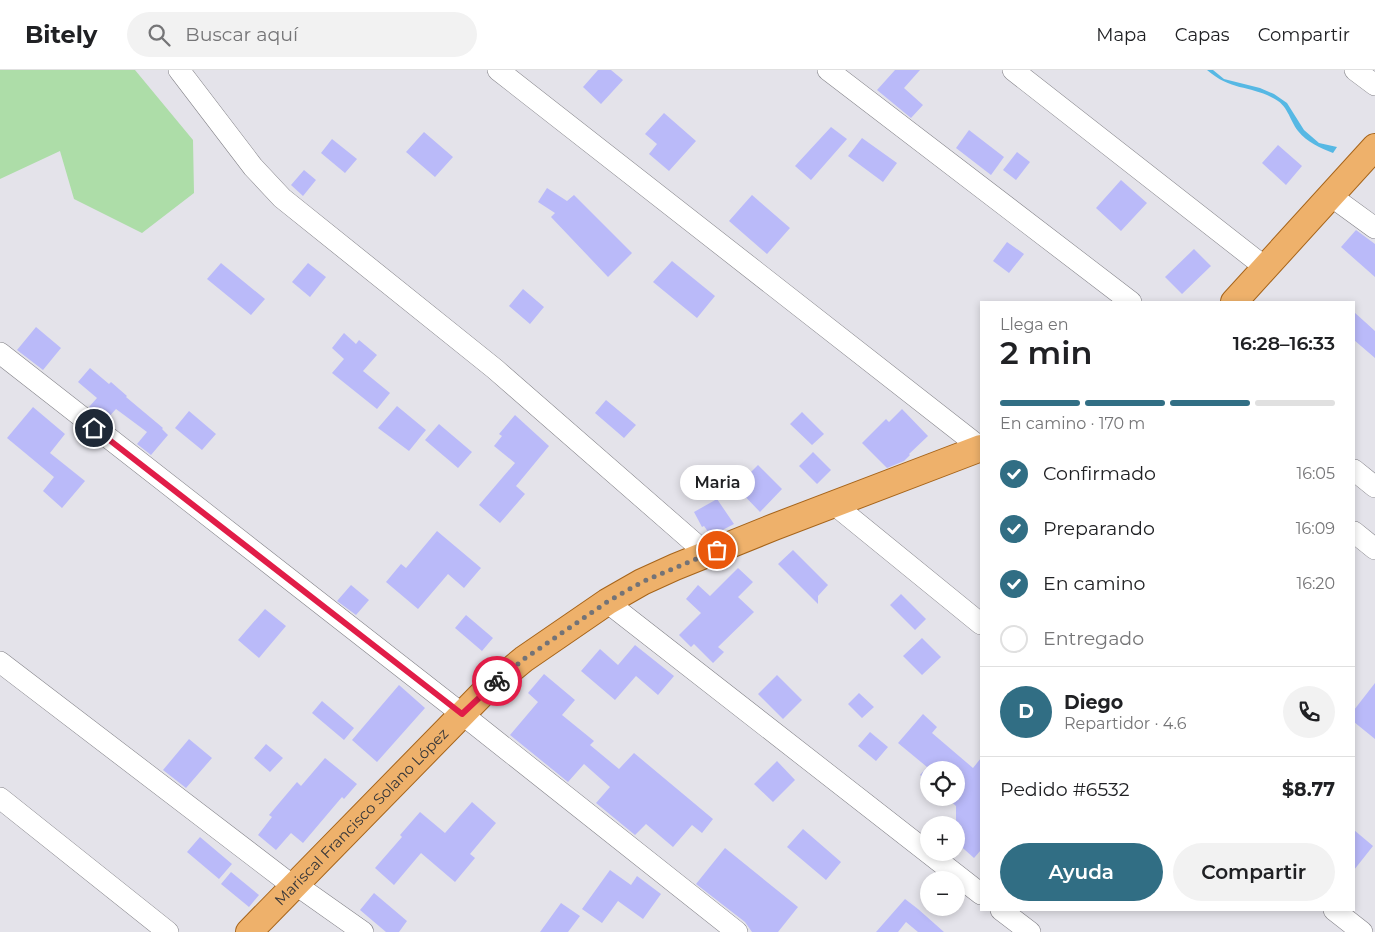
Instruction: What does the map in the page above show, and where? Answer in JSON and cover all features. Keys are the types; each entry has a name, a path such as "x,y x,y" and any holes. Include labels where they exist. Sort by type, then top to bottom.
{"main road":[{"path":"1235,301 1375,147"},
{"name":"Mariscal Francisco Solano López","path":"249,932 484,692 524,659 607,602 642,582 707,554 980,448"}],"street":[{"path":"179,70 253,167 282,198 495,369 707,554"},
{"path":"498,70 980,447"},
{"path":"828,70 1130,301"},
{"path":"1013,70 1266,268"},
{"path":"1355,70 1375,86"},
{"path":"1331,196 1375,228"},
{"path":"0,353 462,714 737,932"},
{"path":"1355,471 1375,487"},
{"path":"835,505 980,623"},
{"path":"1355,533 1375,549"},
{"path":"607,602 980,893"},
{"path":"0,662 294,885 363,932"},
{"path":"0,798 168,932"},
{"path":"1003,911 1030,932"},
{"path":"1335,911 1362,932"}],"green space":[{"path":"0,70 135,70 193,140 194,193 142,233 74,199 60,151 0,179"}],"water":[{"path":"1207,70 1213,70 1224,79 1260,88 1274,94 1287,103 1304,130 1319,143 1337,147 1333,153 1305,138 1298,131 1285,108 1278,101 1256,91 1232,85"}],"building":[{"path":"598,70 611,70 623,80 601,104 583,87"},
{"path":"895,70 920,70 904,88 923,105 911,118 877,90"},
{"path":"664,113 696,141 669,171 649,154 657,144 645,134"},
{"path":"831,127 847,139 811,180 795,166"},
{"path":"969,130 1004,157 991,175 956,148"},
{"path":"424,132 453,157 435,177 406,152"},
{"path":"862,138 897,163 883,182 848,156"},
{"path":"332,139 357,159 345,173 321,153"},
{"path":"1278,145 1302,166 1286,185 1262,163"},
{"path":"1017,152 1030,162 1016,180 1003,170"},
{"path":"304,170 316,180 303,196 291,185"},
{"path":"1121,180 1147,203 1121,231 1096,208"},
{"path":"547,188 567,201 574,195 632,253 608,277 551,217 555,213 538,202"},
{"path":"752,195 790,228 767,254 729,221"},
{"path":"1356,230 1375,244 1375,277 1341,247"},
{"path":"1007,242 1024,254 1009,273 993,261"},
{"path":"1194,249 1211,266 1182,294 1165,277"},
{"path":"672,261 715,296 697,318 653,282"},
{"path":"221,263 265,299 251,315 207,279"},
{"path":"308,263 326,277 310,297 292,282"},
{"path":"523,289 544,307 530,324 509,306"},
{"path":"1355,313 1375,331 1375,358 1355,341"},
{"path":"36,327 61,348 43,370 17,350"},
{"path":"344,333 356,344 359,340 377,355 363,371 390,393 377,409 332,373 344,359 332,348"},
{"path":"90,368 109,384 111,382 163,428 168,435 151,455 137,444 147,432 116,409 106,420 89,407 97,398 78,382"},
{"path":"606,400 636,425 624,438 595,413"},
{"path":"397,406 426,430 409,451 378,428"},
{"path":"33,407 65,434 50,453 85,481 62,508 43,491 54,477 7,438"},
{"path":"902,409 928,436 904,461 887,468 862,443 886,419 889,422"},
{"path":"189,411 216,434 202,450 175,428"},
{"path":"802,412 824,434 812,445 790,424"},
{"path":"515,415 549,446 516,486 525,494 500,523 479,505 515,463 494,446 502,436 499,434"},
{"path":"439,424 472,452 458,468 425,440"},
{"path":"813,452 831,470 817,484 799,466"},
{"path":"758,465 782,489 760,512 736,487"},
{"path":"717,499 734,524 711,536 704,526 702,527 694,512"},
{"path":"437,531 481,568 464,588 448,574 418,609 386,582 401,564 406,568"},
{"path":"793,550 828,585 818,596 818,604 778,564"},
{"path":"738,568 753,582 738,597 754,612 718,647 724,652 713,663 694,644 691,647 679,635 701,613 686,599 698,585 710,596"},
{"path":"351,585 369,600 356,615 337,601"},
{"path":"901,594 926,619 915,630 890,605"},
{"path":"265,609 286,626 259,658 238,640"},
{"path":"466,615 493,638 482,651 455,628"},
{"path":"922,638 941,657 922,675 903,656"},
{"path":"635,645 674,676 658,695 636,676 615,700 581,671 600,649 618,665"},
{"path":"544,674 575,700 562,715 594,741 590,745 619,769 634,753 713,819 702,833 692,825 673,847 646,824 635,835 596,803 610,787 584,764 568,782 510,735 538,702 528,693"},
{"path":"777,675 802,700 783,719 758,694"},
{"path":"1375,683 1375,739 1355,723 1355,709"},
{"path":"399,685 425,708 377,762 352,740"},
{"path":"859,693 874,707 862,718 848,704"},
{"path":"322,701 354,728 344,740 312,713"},
{"path":"923,714 937,727 932,733 965,761 920,761 898,743"},
{"path":"870,732 888,747 876,761 858,746"},
{"path":"189,739 212,758 186,788 163,770"},
{"path":"266,744 283,758 270,772 254,758"},
{"path":"325,758 357,784 344,799 342,797 303,843 291,833 276,850 258,835 272,817 269,815 297,782 301,786"},
{"path":"980,759 980,851 974,858 965,850 965,816 956,816 956,806 965,806 965,761 973,768"},
{"path":"777,761 795,780 773,802 754,784"},
{"path":"472,802 496,823 470,854 475,858 455,882 421,853 394,885 375,868 402,837 400,835 420,812 445,833"},
{"path":"803,829 841,862 826,880 787,847"},
{"path":"1355,831 1373,846 1355,869"},
{"path":"200,837 232,864 219,879 187,852"},
{"path":"725,848 798,907 778,932 752,932 745,922 696,884"},
{"path":"610,870 631,885 637,876 661,894 643,919 618,901 602,923 582,909"},
{"path":"231,872 259,895 249,907 221,884"},
{"path":"374,893 407,921 399,932 386,932 360,910"},
{"path":"905,899 920,911 920,916 926,916 944,932 918,932 906,922 898,932 876,932"},
{"path":"561,903 580,916 568,932 540,932"}],"way so far":[{"path":"497,681 524,659 607,602 642,582 717,550"}],"place":[{"name":"Maria","path":"717,550"}],"route":[{"path":"94,428 462,714 497,681"}]}
